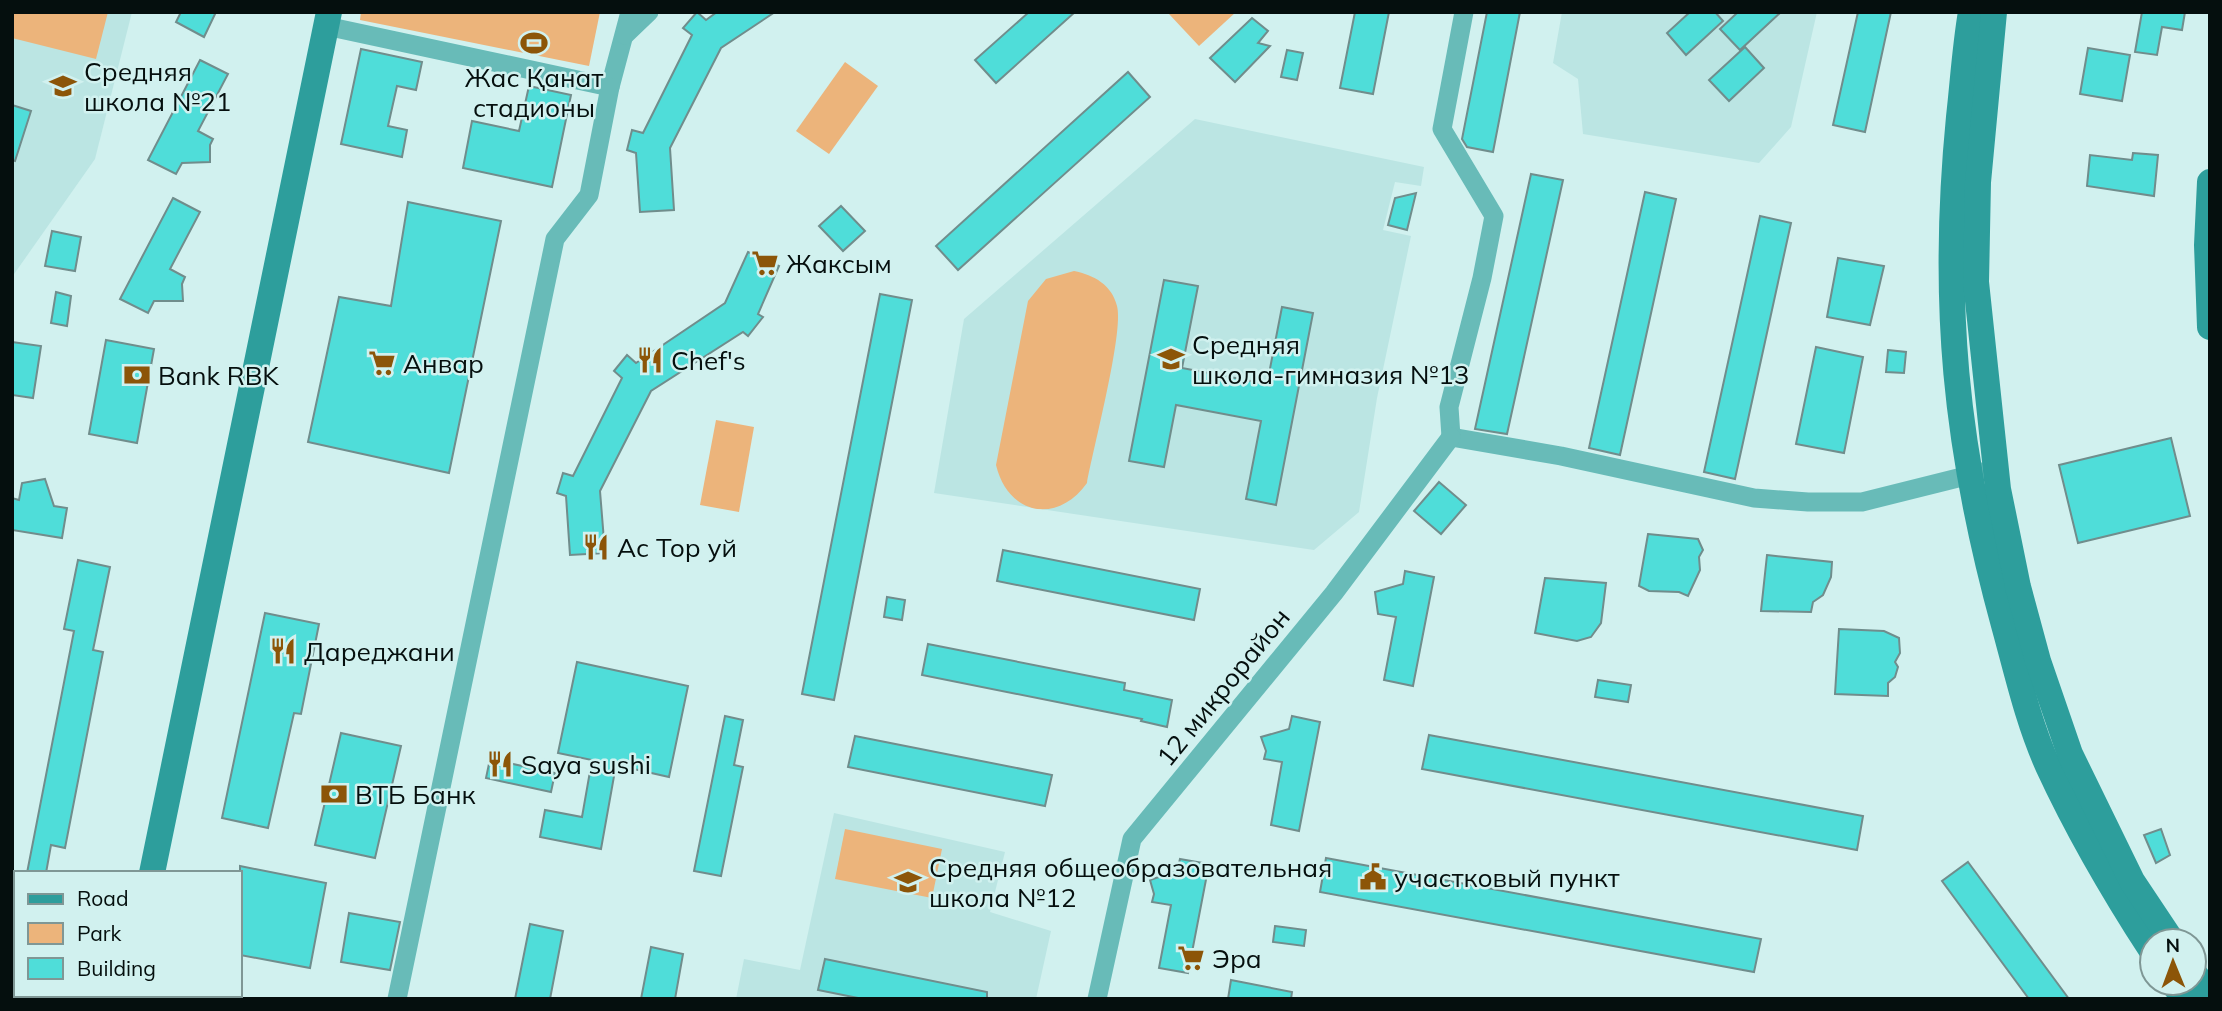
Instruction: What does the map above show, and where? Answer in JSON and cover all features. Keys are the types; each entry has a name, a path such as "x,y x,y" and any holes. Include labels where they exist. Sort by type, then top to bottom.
{"main road":[{"path":"1971,12 1953,178 1949,283 1955,385 1969,474 1984,551 2022,690 2047,764 2101,873 2138,929"},
{"path":"1994,12 1978,183 1976,282 1996,469 2018,587 2038,661 2070,754 2132,881 2163,927"},
{"path":"152,871 328,19"},
{"path":"2210,182 2207,245 2210,327"}],"street":[{"path":"397,999 555,239 589,195 610,87 630,12"},
{"path":"625,35 649,12"},
{"path":"1464,12 1442,130 1494,216 1482,278 1449,407 1451,437 1561,456 1754,498 1808,502 1862,502 1996,469"},
{"path":"328,19 610,87"},
{"name":"12 микрорайон","path":"1097,999 1132,839 1334,593 1451,437"}],"shaded area":[{"name":"Средняя школа №21","path":"12,12 132,12 95,159 12,277"},
{"path":"1562,12 1817,12 1791,127 1759,163 1583,134 1578,79 1553,63"},
{"name":"Средняя школа-гимназия №13","path":"1195,119 1424,167 1421,186 1395,182 1383,230 1411,236 1377,398 1359,512 1314,550 934,493 964,319"},
{"name":"Средняя общеобразовательная школа №12","path":"834,813 1005,852 990,912 1051,931 1036,999 736,999 744,959 800,970"}],"green space":[{"path":"12,12 108,12 96,59 12,38"},
{"name":"Жас Қанат стадионы","path":"361,12 600,12 589,66 360,20"},
{"path":"1236,12 1199,46 1169,14"},
{"path":"845,62 878,86 829,154 796,131"},
{"path":"1074,271 1101,282 1111,292 1117,306 1116,340 1087,483 1062,505 1035,509 1022,504 1011,495 1002,482 996,465 1028,301 1046,279"},
{"path":"716,420 754,427 739,512 700,505"},
{"path":"845,829 942,849 932,898 835,879"}],"building":[{"path":"181,12 216,12 204,37 176,22"},
{"path":"697,12 706,20 717,12 775,12 721,48 670,148 674,210 640,212 636,153 627,150 632,130 643,133 692,35 683,28"},
{"path":"1029,12 1075,12 996,83 975,60"},
{"path":"1355,12 1389,12 1373,94 1340,88"},
{"path":"1487,12 1520,12 1493,152 1467,147 1462,139"},
{"path":"1690,12 1715,12 1723,21 1686,55 1667,33"},
{"path":"1738,12 1781,12 1740,50 1720,29"},
{"path":"1858,12 1891,12 1865,132 1833,125"},
{"path":"2142,12 2185,12 2182,30 2162,27 2157,55 2135,52"},
{"path":"1252,18 1268,31 1258,43 1270,46 1235,82 1210,58"},
{"path":"1745,47 1764,68 1729,101 1709,80"},
{"path":"2088,48 2130,55 2122,101 2080,94"},
{"path":"361,49 422,62 416,90 397,86 388,126 407,130 402,157 341,144"},
{"path":"1287,50 1303,53 1297,80 1281,77"},
{"path":"200,60 228,74 198,131 213,139 210,145 210,162 182,163 176,174 148,160"},
{"path":"1128,72 1150,97 958,270 936,246"},
{"path":"529,86 571,95 552,187 463,168 472,121 519,131"},
{"path":"12,105 31,111 15,161 12,160"},
{"path":"2133,153 2158,155 2154,196 2087,186 2090,155 2132,160"},
{"path":"1531,174 1563,180 1507,434 1475,429"},
{"path":"1645,192 1676,199 1620,455 1589,448"},
{"path":"1416,193 1407,230 1388,225 1395,198"},
{"path":"173,198 200,212 170,269 185,277 182,284 183,301 154,301 148,313 120,299"},
{"path":"408,202 501,221 449,473 308,442 339,297 391,306"},
{"path":"841,206 865,231 843,251 819,226"},
{"path":"1760,216 1791,223 1735,479 1704,472"},
{"path":"52,231 81,237 75,271 45,266"},
{"path":"748,252 779,266 758,314 763,317 748,336 743,332 651,391 600,491 605,553 570,555 566,496 557,493 563,473 573,476 622,378 614,371 627,355 636,363 725,303"},
{"path":"1838,258 1884,266 1870,325 1827,317"},
{"path":"1164,280 1198,286 1182,368 1267,384 1282,307 1313,313 1276,505 1246,499 1261,421 1176,405 1164,467 1129,461"},
{"path":"56,292 71,296 67,326 51,323"},
{"path":"880,294 912,300 834,700 802,694"},
{"path":"106,340 154,349 137,443 89,434"},
{"path":"12,342 41,346 33,398 12,395"},
{"path":"1816,347 1863,357 1844,453 1796,444"},
{"path":"1888,350 1906,352 1904,373 1886,372"},
{"path":"2171,438 2190,516 2078,543 2059,465"},
{"path":"45,479 54,506 67,508 62,538 12,530 12,498 19,500 22,483"},
{"path":"1439,482 1466,505 1441,534 1414,511"},
{"path":"1648,534 1698,539 1703,550 1699,557 1700,570 1688,596 1679,592 1649,591 1639,586"},
{"path":"1003,550 1200,589 1194,620 997,581"},
{"path":"1767,555 1832,562 1831,577 1823,595 1813,602 1811,612 1761,611"},
{"path":"78,560 110,567 93,650 103,652 65,848 51,845 46,871 27,871 74,631 64,629"},
{"path":"1405,571 1434,577 1413,686 1384,680 1396,617 1378,614 1375,592 1403,584"},
{"path":"1545,578 1606,583 1601,623 1591,637 1577,641 1535,633"},
{"path":"887,597 905,600 902,620 884,617"},
{"path":"265,613 319,624 301,714 294,713 268,828 222,818"},
{"path":"1839,629 1884,631 1899,638 1900,653 1895,662 1898,667 1895,677 1888,683 1888,696 1835,694"},
{"path":"928,644 1125,683 1124,690 1172,700 1167,727 1141,721 1142,719 922,675"},
{"path":"577,662 688,686 669,777 616,765 601,849 540,837 545,810 582,817 592,760 558,753"},
{"path":"1598,680 1631,685 1628,702 1595,697"},
{"path":"725,716 743,720 734,765 743,767 721,876 694,871"},
{"path":"1292,716 1320,722 1299,831 1271,825 1282,762 1264,759 1266,751 1261,737 1289,729"},
{"path":"341,733 401,746 375,858 315,845"},
{"path":"1429,735 1863,816 1857,850 1422,769"},
{"path":"855,736 1052,775 1045,806 848,767"},
{"path":"490,759 555,773 551,792 486,778"},
{"path":"2161,829 2170,855 2156,863 2144,835"},
{"path":"1326,858 1761,939 1754,972 1320,892"},
{"path":"1180,859 1209,864 1188,973 1159,968 1171,905 1152,902 1154,894 1150,880 1177,871"},
{"path":"1968,862 2069,999 2029,999 1942,881"},
{"path":"240,866 326,883 310,968 242,955"},
{"path":"349,913 400,922 390,970 341,962"},
{"path":"530,924 563,931 550,999 515,999"},
{"path":"1275,926 1306,930 1304,946 1273,942"},
{"path":"651,947 683,954 675,999 641,999"},
{"path":"825,959 987,992 987,999 863,999 818,990"},
{"path":"1231,980 1292,992 1291,999 1228,999"}],"place":[{"name":"Жас Қанат стадионы","path":"534,43"},
{"name":"Средняя школа №21","path":"63,86"},
{"name":"Жаксым","path":"765,263"},
{"name":"Средняя школа-гимназия №13","path":"1171,359"},
{"name":"Chef's","path":"650,360"},
{"name":"Анвар","path":"382,363"},
{"name":"Bank RBK","path":"137,375"},
{"name":"Ас Тор уй","path":"596,547"},
{"name":"Дареджани","path":"283,651"},
{"name":"Saya sushi","path":"500,764"},
{"name":"ВТБ Банк","path":"334,794"},
{"name":"участковый пункт","path":"1373,877"},
{"name":"Средняя общеобразовательная школа №12","path":"908,882"},
{"name":"Эра","path":"1191,958"}]}
